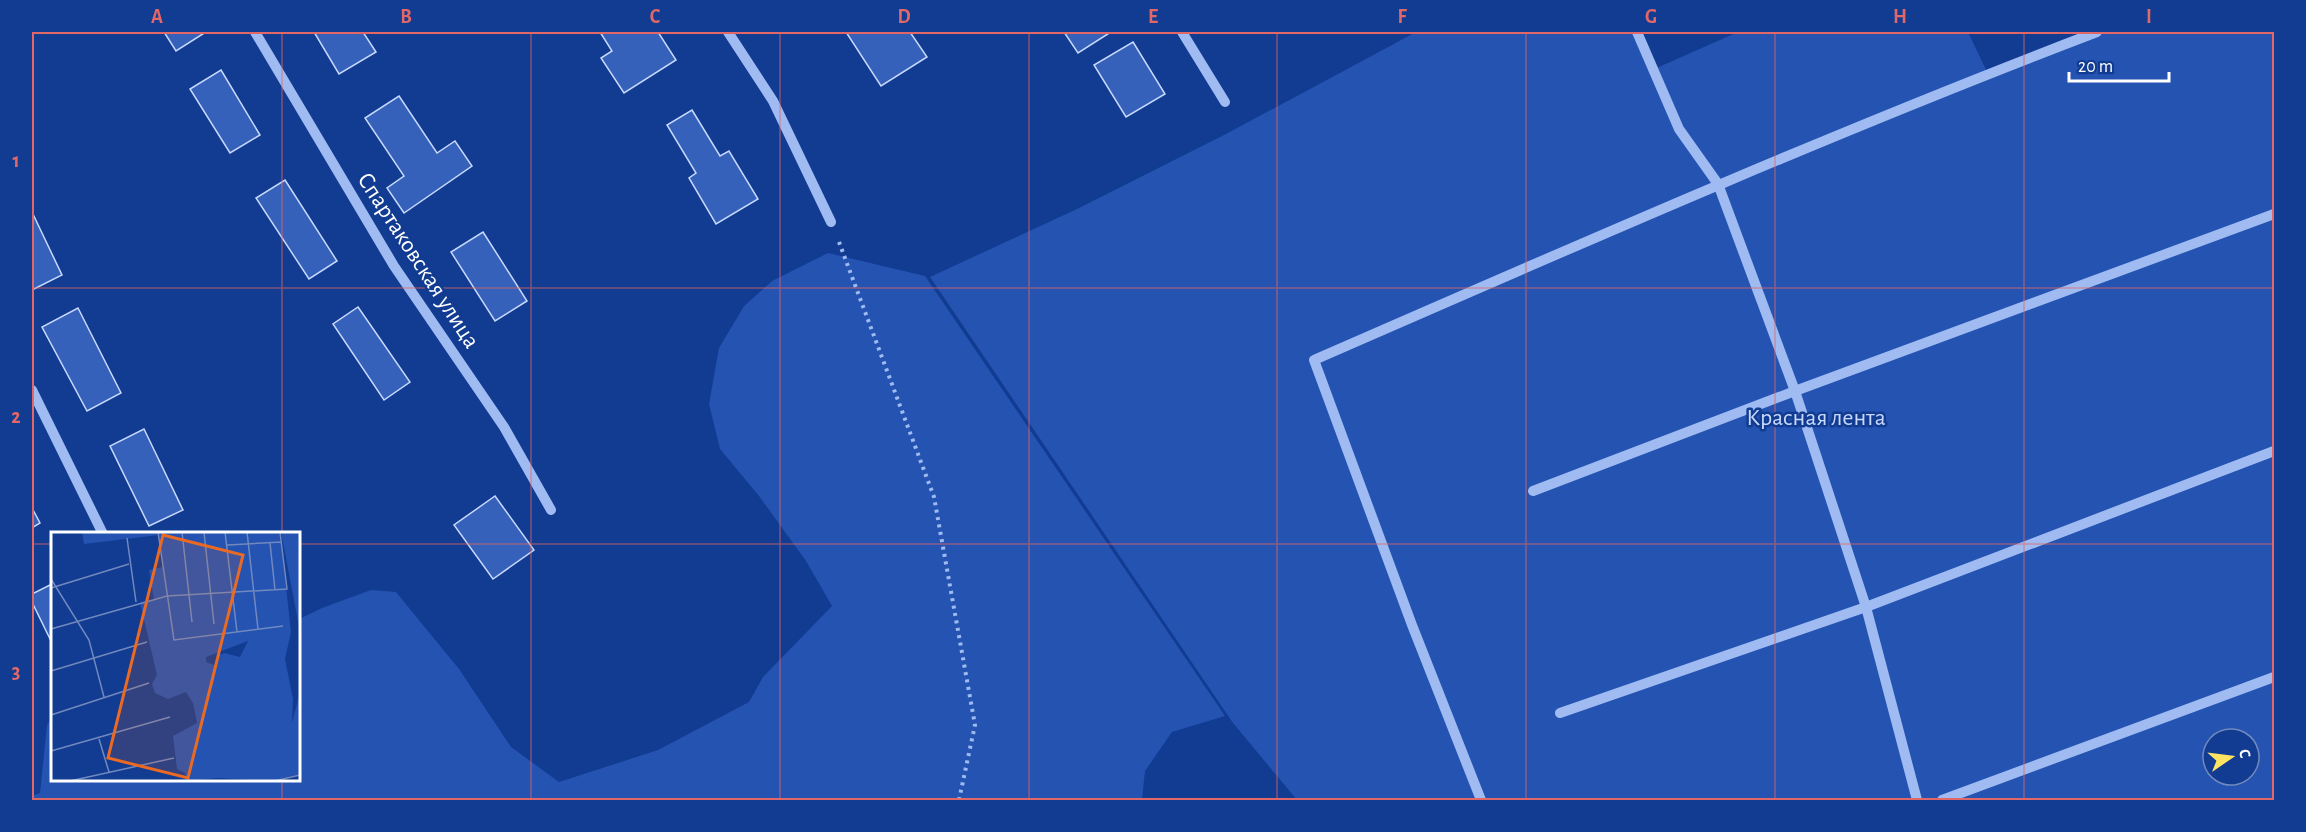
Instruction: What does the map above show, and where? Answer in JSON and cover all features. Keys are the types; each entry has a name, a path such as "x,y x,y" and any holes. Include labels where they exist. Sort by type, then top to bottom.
{"street":[{"name":"Спартаковская улица","path":"255,32 394,266 504,427 551,510"},
{"path":"728,32 773,100 831,222"},
{"path":"1182,32 1226,102"},
{"path":"1637,32 1679,129 1718,184 1795,391 1866,607 1917,801"},
{"path":"1481,801 1412,626 1314,360 1718,184 1990,72 2097,32"},
{"path":"1533,491 1795,391 2274,214"},
{"path":"32,390 102,532"},
{"path":"1560,713 1866,607 2274,451"},
{"path":"1942,801 2274,676"}],"path":[{"path":"831,222 934,497 975,725 959,801"}],"green space":[{"name":"Красная лента","path":"1416,32 1634,32 1652,70 1738,32 1968,32 1989,76 2107,32 2274,32 2274,800 1297,800 1233,723 930,277 1077,209 1226,134"},
{"path":"828,253 925,276 1225,716 1172,732 1145,771 1142,800 32,800 32,796 40,793 47,725 51,719 51,781 300,781 300,619 371,590 396,592 459,669 511,747 559,782 658,750 749,702 763,677 832,606 806,561 759,496 720,449 709,404 719,348 744,306 772,281"}],"building":[{"path":"164,32 206,32 176,51"},
{"path":"314,32 363,32 376,52 339,74"},
{"path":"600,32 658,32 676,60 624,93 601,58 612,51"},
{"path":"846,32 910,32 927,57 881,86"},
{"path":"1064,32 1111,32 1078,53"},
{"path":"1133,42 1165,94 1126,117 1094,65"},
{"path":"221,70 260,135 230,153 190,89"},
{"path":"399,96 437,153 455,141 472,166 404,213 387,188 404,176 365,118"},
{"path":"692,110 720,156 729,151 758,199 716,224 689,178 696,173 667,125"},
{"path":"285,180 337,261 309,279 256,198"},
{"path":"32,212 62,275 32,290"},
{"path":"483,232 527,301 495,321 451,252"},
{"path":"358,307 410,382 384,400 333,324"},
{"path":"78,308 121,393 87,411 42,327"},
{"path":"144,429 183,510 149,526 110,446"},
{"path":"495,496 534,550 493,579 454,525"},
{"path":"32,508 40,523 32,528"},
{"path":"51,584 51,641 32,602 32,594"}]}
